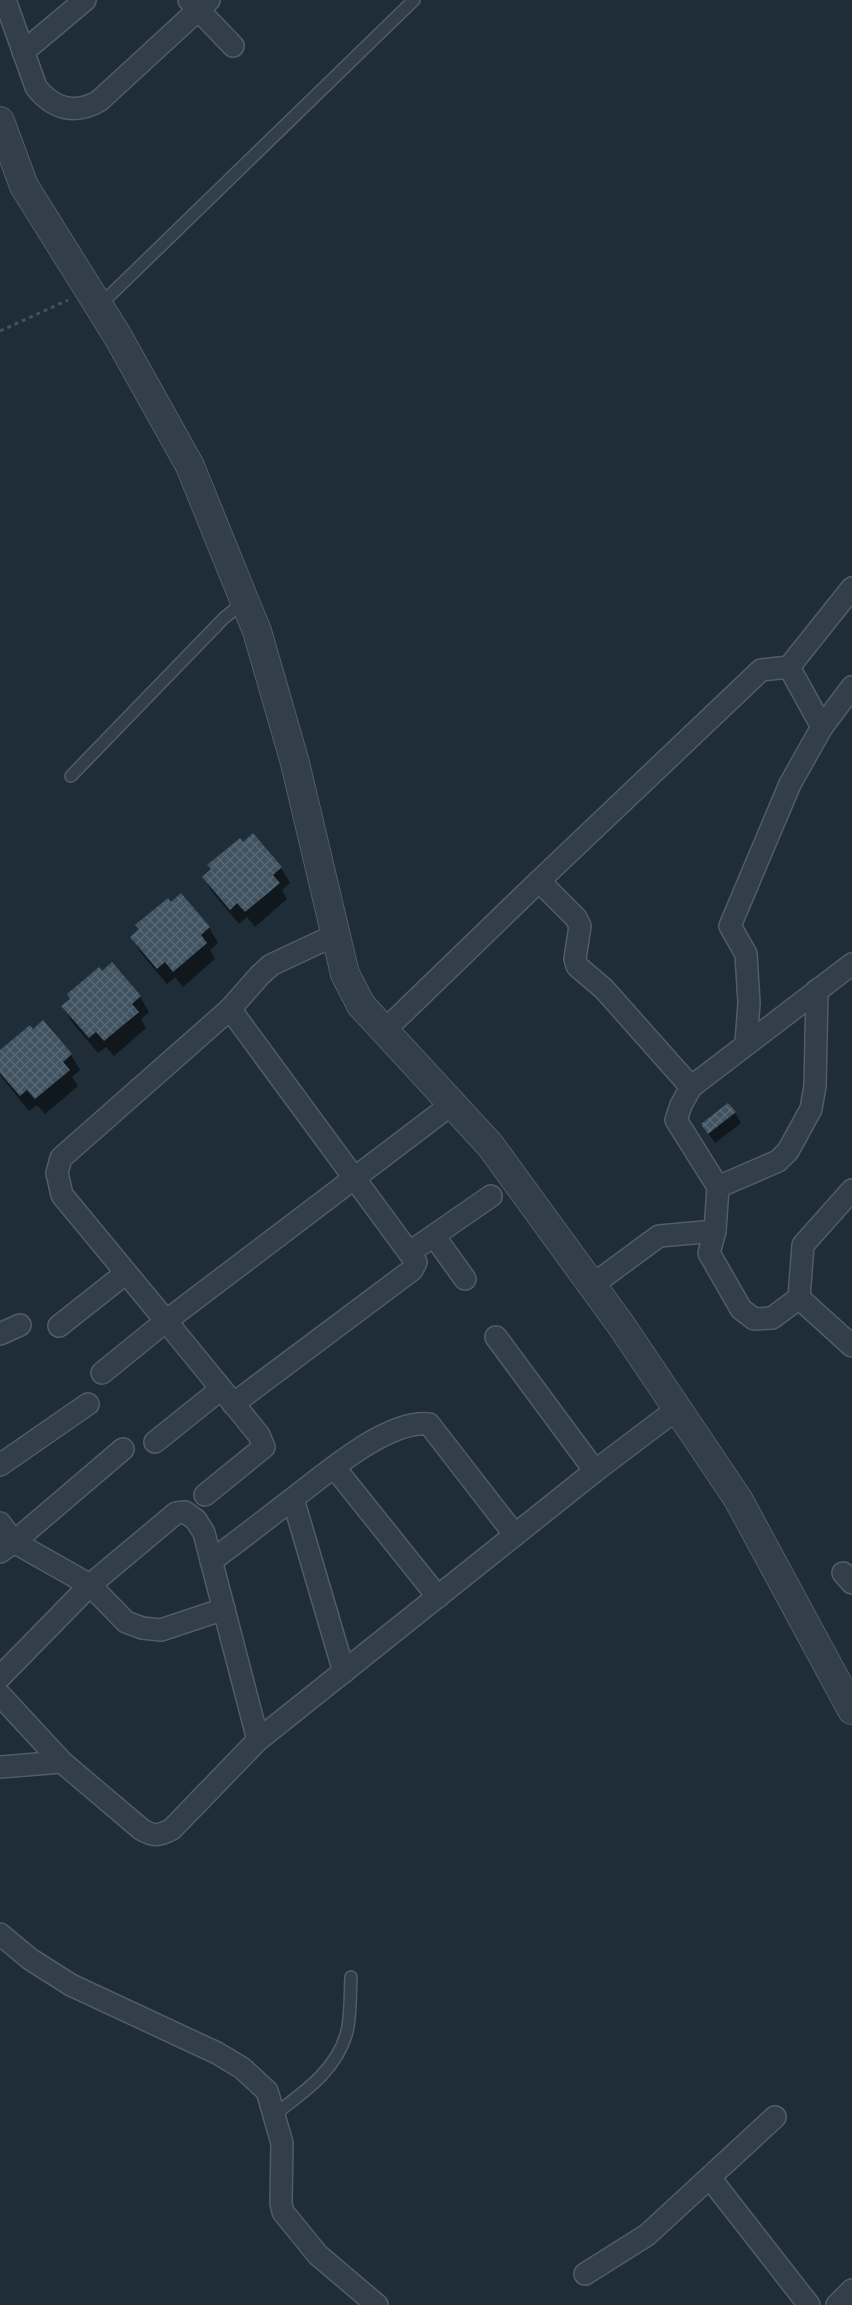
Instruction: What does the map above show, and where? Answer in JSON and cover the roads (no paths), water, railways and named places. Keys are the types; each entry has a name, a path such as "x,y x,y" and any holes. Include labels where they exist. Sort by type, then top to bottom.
{"street":[{"path":"5,0 36,87 43,96 71,110 87,108 99,101 198,4 233,46"},
{"path":"23,52 84,0"},
{"path":"0,121 24,186 94,298 190,466 257,631 295,763 345,974 361,1004 490,1145 621,1325 738,1500 852,1710"},
{"path":"386,1030 539,881 761,670 789,667 852,588"},
{"path":"789,667 822,728"},
{"path":"746,1043 749,1003 746,954 730,926 790,784 822,728 852,687"},
{"path":"539,881 576,918 580,926 575,958 577,966 613,999 691,1087"},
{"path":"205,1495 264,1447 259,1435 62,1195 57,1173 61,1158 230,1009 271,965 335,935"},
{"path":"852,964 746,1043 691,1087 681,1105 676,1120 718,1187 715,1231 709,1252 741,1308 754,1319 772,1318 799,1298 803,1245 852,1190"},
{"path":"718,1187 778,1162 788,1151 811,1109 815,1086 818,990"},
{"path":"155,1442 227,1396 412,1270 416,1262 230,1009"},
{"path":"102,1373 452,1104"},
{"path":"410,1252 491,1196"},
{"path":"591,1286 648,1242 659,1236 715,1231"},
{"path":"434,1236 465,1279"},
{"path":"59,1326 126,1273"},
{"path":"799,1298 852,1346"},
{"path":"0,1334 20,1325"},
{"path":"496,1337 595,1471"},
{"path":"0,1465 88,1404"},
{"path":"0,1694 62,1762 141,1829 151,1835 161,1836 172,1829 258,1740 595,1471 677,1409"},
{"path":"211,1561 334,1467 392,1431 418,1422 429,1424 515,1535"},
{"path":"7,1547 123,1449"},
{"path":"334,1467 438,1597"},
{"path":"293,1499 344,1672"},
{"path":"0,1677 90,1585 176,1513 185,1512 196,1520 204,1533 258,1740"},
{"path":"0,1523 7,1547 90,1585 126,1622 142,1628 161,1630 224,1609"},
{"path":"0,1767 62,1762"},
{"path":"0,1934 30,1959 70,1985 217,2053 242,2068 266,2092 282,2143 281,2203 283,2212 318,2255 377,2305"},
{"path":"585,2274 648,2235 775,2117"},
{"path":"710,2178 809,2305"},
{"path":"837,2305 852,2290"}],"lane":[{"path":"94,298 414,0"},
{"path":"71,776 224,618 245,602"},
{"path":"274,2115 322,2076 336,2058 347,2034 351,1977"}]}
